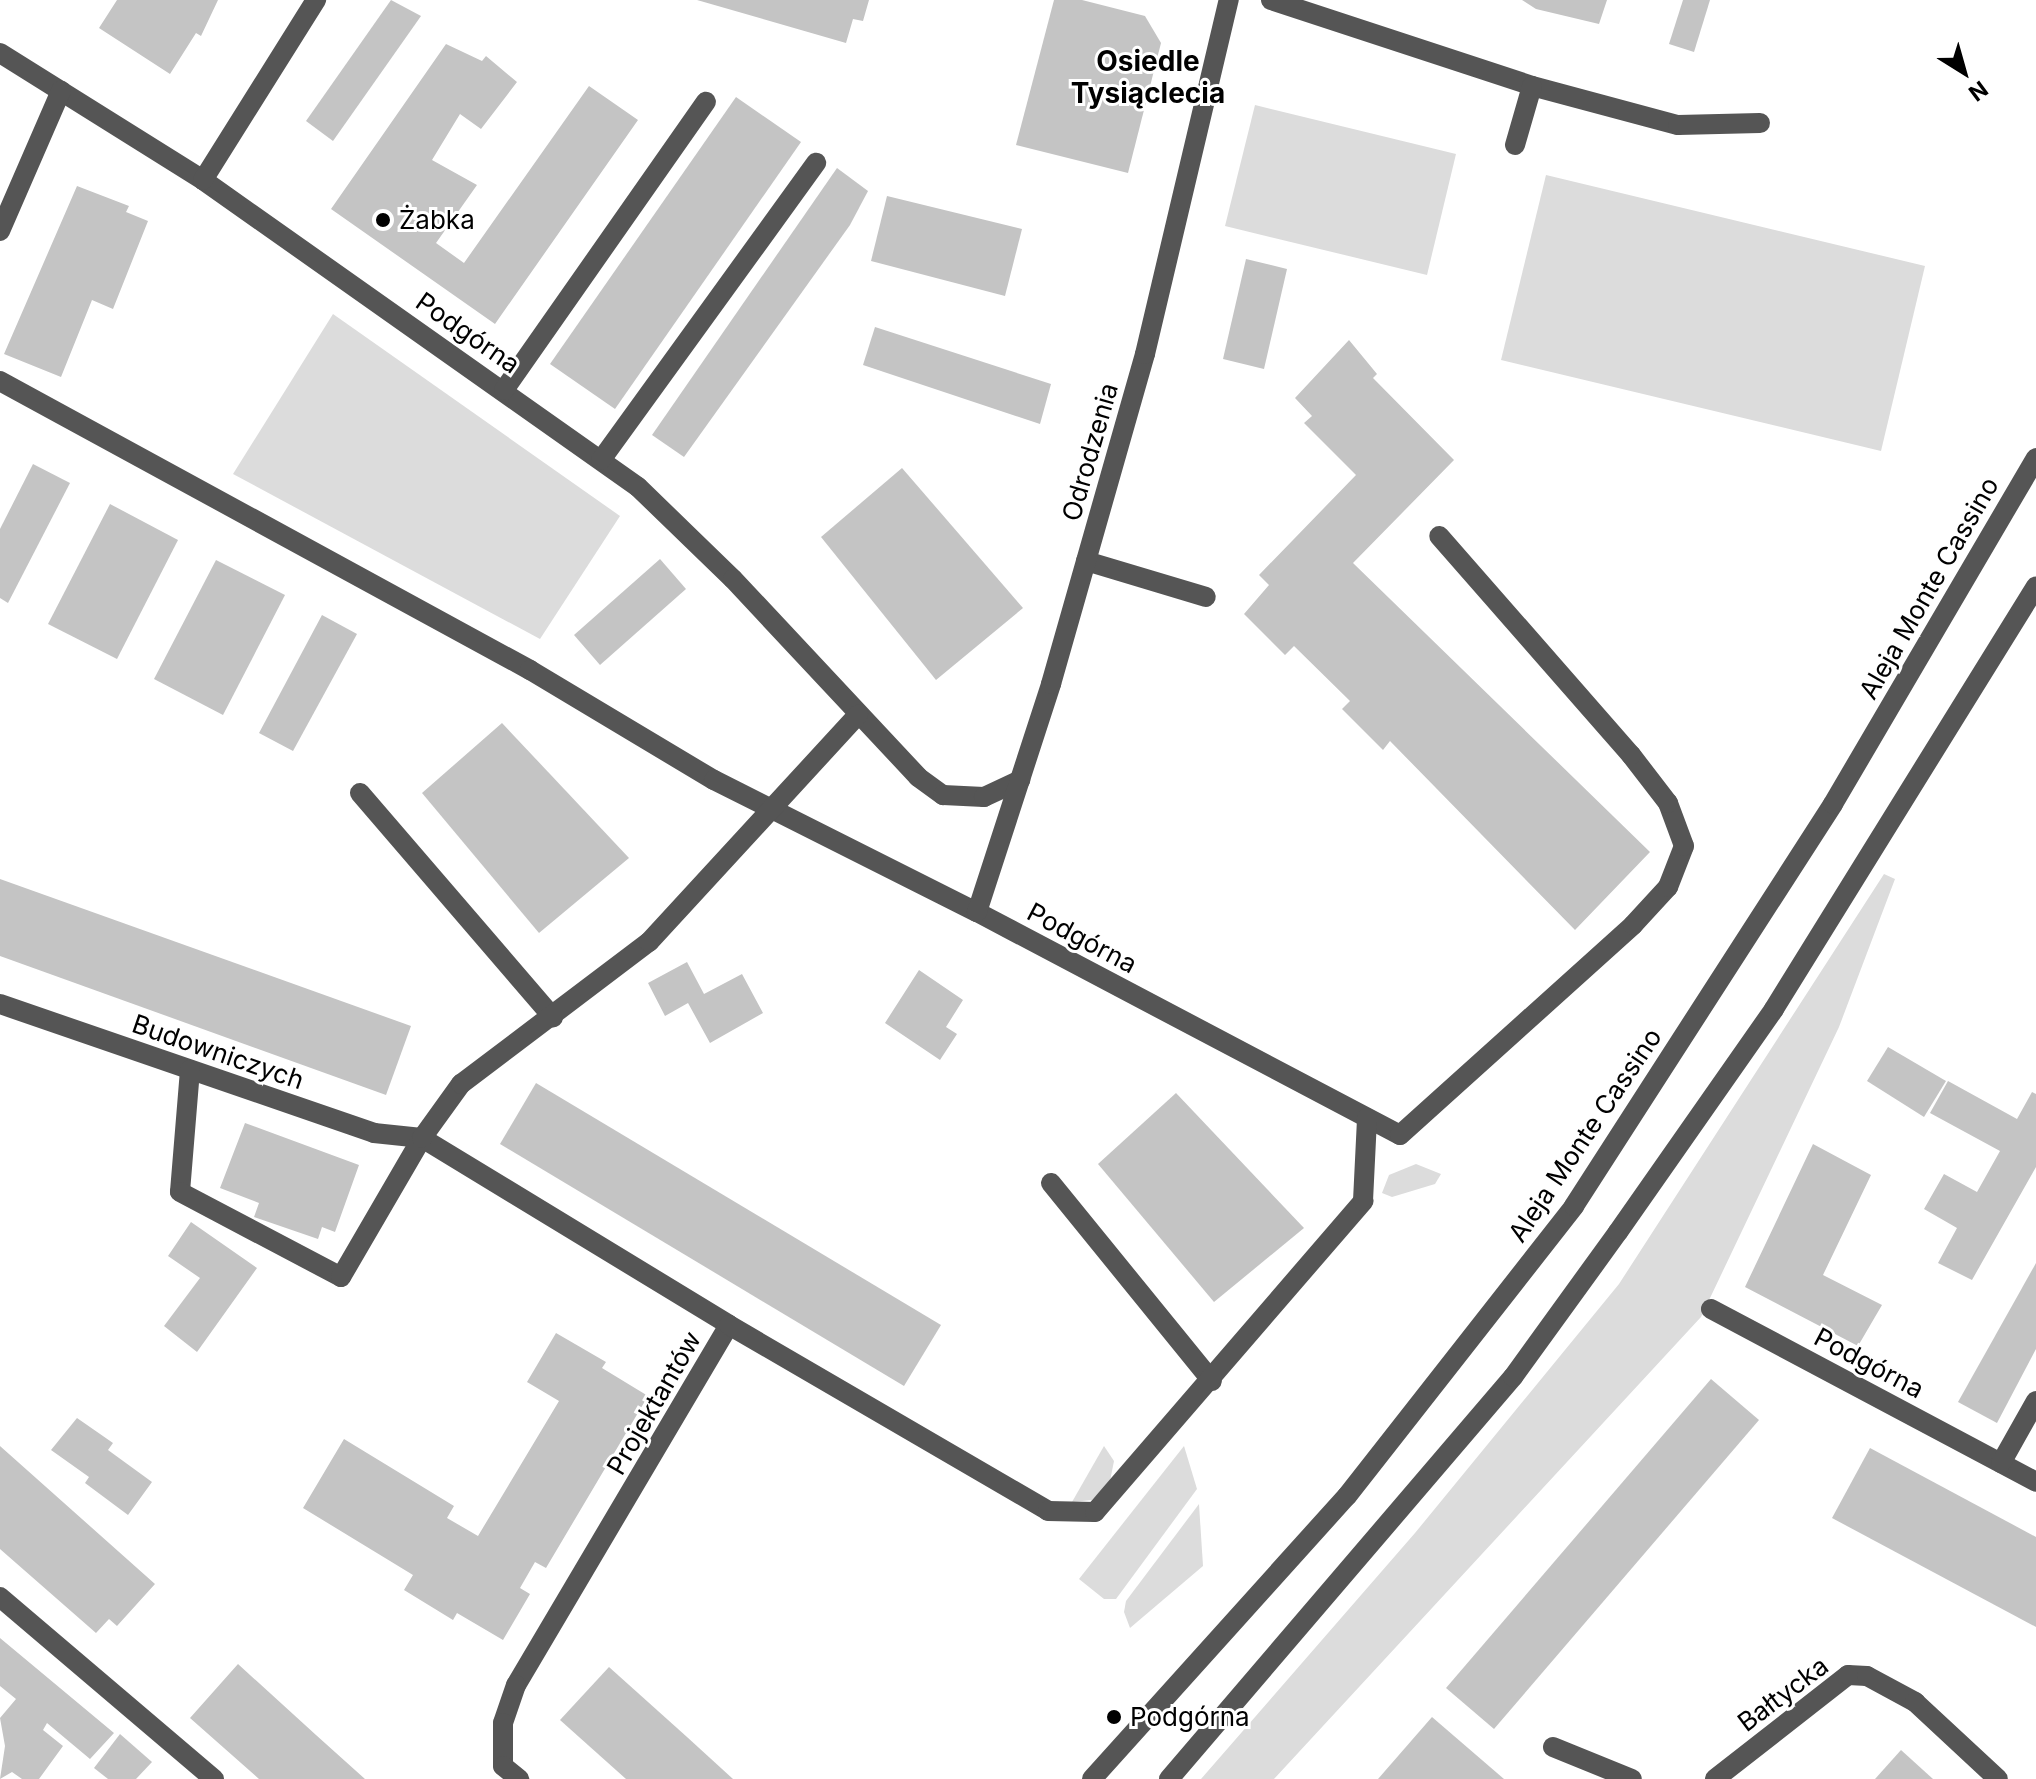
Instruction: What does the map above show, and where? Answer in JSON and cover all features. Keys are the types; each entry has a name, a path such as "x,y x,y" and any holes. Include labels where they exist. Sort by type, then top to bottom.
{"street":[{"path":"203,180 316,0"},
{"name":"Odrodzenia","path":"977,912 1086,561 1145,354 1229,0"},
{"path":"1271,0 1532,86 1678,125 1760,123"},
{"name":"Podgórna","path":"0,53 203,180 601,460 687,533 858,715 943,795 984,797 1020,780"},
{"path":"1515,145 1532,86"},
{"path":"0,231 61,91"},
{"path":"504,390 706,102"},
{"path":"601,460 816,163"},
{"name":"Podgórna","path":"0,381 530,670 597,714 771,809 977,912 1400,1135 1633,925 1668,887 1684,846 1668,803 1631,755 1439,536"},
{"name":"Aleja Monte Cassino","path":"1092,1779 1347,1496 1574,1206 1833,804 2036,458"},
{"path":"1086,561 1206,597"},
{"path":"1169,1779 1388,1528 1513,1377 1774,1009 2036,587"},
{"path":"190,1070 180,1192 341,1277 422,1138 461,1084 649,942 858,715"},
{"path":"360,793 553,1017"},
{"name":"Budowniczych","path":"0,1004 374,1133 422,1138"},
{"path":"729,1325 1048,1511 1095,1512 1212,1381 1363,1201 1367,1118"},
{"name":"Projektantów","path":"422,1138 729,1325 516,1685 503,1723 503,1772 519,1779"},
{"path":"1051,1183 1212,1381"},
{"name":"Podgórna","path":"1711,1309 2036,1482"},
{"path":"2001,1463 2036,1401"},
{"path":"0,1597 214,1779"},
{"name":"Bałtycka","path":"1715,1779 1848,1675 1867,1676 1915,1702 1998,1779"},
{"path":"1553,1747 1632,1779"}],"shaded area":[{"path":"1255,105 1456,154 1427,275 1225,226"},
{"path":"1546,175 1925,266 1881,451 1501,360"},
{"path":"333,314 620,516 540,639 233,474"},
{"path":"1884,874 1895,879 1839,1027 1701,1317 1274,1779 1201,1779 1415,1533 1619,1284"},
{"path":"1416,1164 1441,1174 1435,1184 1392,1197 1382,1193 1389,1175"},
{"path":"1104,1446 1114,1461 1110,1481 1092,1500 1072,1502"},
{"path":"1184,1446 1197,1489 1116,1599 1104,1599 1079,1579"},
{"path":"1199,1504 1203,1566 1130,1628 1124,1612 1126,1601"}],"building":[{"path":"117,0 218,0 201,36 196,33 170,74 99,28"},
{"path":"391,0 421,16 333,141 306,121"},
{"path":"697,0 869,0 863,21 853,19 846,43"},
{"path":"1054,0 1082,0 1145,16 1161,43 1128,173 1016,145"},
{"path":"1522,0 1607,0 1599,24 1536,9"},
{"path":"1683,0 1710,0 1694,52 1669,44"},
{"path":"446,44 482,61 486,56 517,82 481,129 460,114 432,160 477,185 436,243 464,263 589,86 638,120 495,324 331,209"},
{"path":"736,97 801,142 615,409 550,364"},
{"path":"837,168 868,191 850,225 684,457 652,435"},
{"path":"77,186 129,206 126,212 148,221 113,309 92,300 61,377 4,354"},
{"path":"887,196 1022,229 1005,296 871,261"},
{"path":"1246,259 1287,269 1264,369 1223,359"},
{"path":"875,327 1051,384 1040,424 863,365"},
{"path":"1349,340 1377,374 1373,378 1454,460 1353,563 1650,852 1575,930 1390,741 1383,750 1342,709 1350,701 1294,646 1285,655 1244,614 1269,585 1259,575 1356,475 1304,423 1312,416 1295,398"},
{"path":"33,464 70,483 8,603 0,598 0,529"},
{"path":"902,468 1023,608 936,680 821,537"},
{"path":"110,504 178,540 117,659 48,624"},
{"path":"660,559 686,589 600,665 574,635"},
{"path":"216,560 285,595 223,715 154,679"},
{"path":"322,615 357,634 293,751 259,733"},
{"path":"502,723 629,858 539,933 422,793"},
{"path":"0,879 411,1026 386,1095 0,956"},
{"path":"687,962 704,994 742,974 763,1013 710,1043 688,1003 665,1016 648,983"},
{"path":"919,970 963,1000 946,1027 957,1034 940,1060 885,1023"},
{"path":"1888,1047 1946,1081 1924,1117 1867,1081"},
{"path":"1948,1081 2017,1119 2032,1092 2036,1094 2036,1167 1972,1280 1938,1263 1957,1228 1924,1209 1944,1174 1977,1192 2000,1151 1930,1113"},
{"path":"536,1083 941,1325 904,1386 500,1144"},
{"path":"1176,1093 1304,1228 1214,1302 1098,1164"},
{"path":"245,1123 359,1165 335,1232 322,1227 318,1239 254,1217 259,1203 220,1188"},
{"path":"1813,1144 1871,1175 1823,1275 1882,1305 1858,1346 1745,1287"},
{"path":"191,1222 257,1268 197,1352 164,1326 200,1278 168,1256"},
{"path":"2036,1263 2036,1349 1997,1423 1958,1402"},
{"path":"556,1333 606,1362 602,1368 648,1396 546,1568 535,1562 520,1588 530,1594 503,1640 457,1613 453,1620 404,1590 413,1575 303,1508 344,1439 454,1506 447,1518 478,1536 559,1401 527,1382"},
{"path":"1711,1379 1759,1420 1494,1729 1446,1688"},
{"path":"77,1418 113,1443 108,1450 152,1482 128,1515 85,1483 89,1477 51,1450"},
{"path":"0,1446 155,1584 117,1626 109,1619 96,1633 0,1549"},
{"path":"1870,1448 2036,1537 2036,1627 1832,1518"},
{"path":"0,1638 114,1733 90,1759 47,1723 43,1730 63,1746 39,1779 22,1779 12,1772 0,1779 5,1746 0,1718 16,1699 0,1686"},
{"path":"238,1664 365,1779 259,1779 190,1718"},
{"path":"609,1667 733,1779 626,1779 560,1720"},
{"path":"1432,1717 1504,1779 1378,1779"},
{"path":"120,1734 152,1762 136,1779 108,1779 94,1768"},
{"path":"1901,1750 1933,1779 1875,1779"}],"place":[{"name":"Żabka","path":"383,220"},
{"name":"Podgórna","path":"1114,1717"}],"district":[{"name":"Osiedle Tysiąclecia","path":"1148,77"}]}
